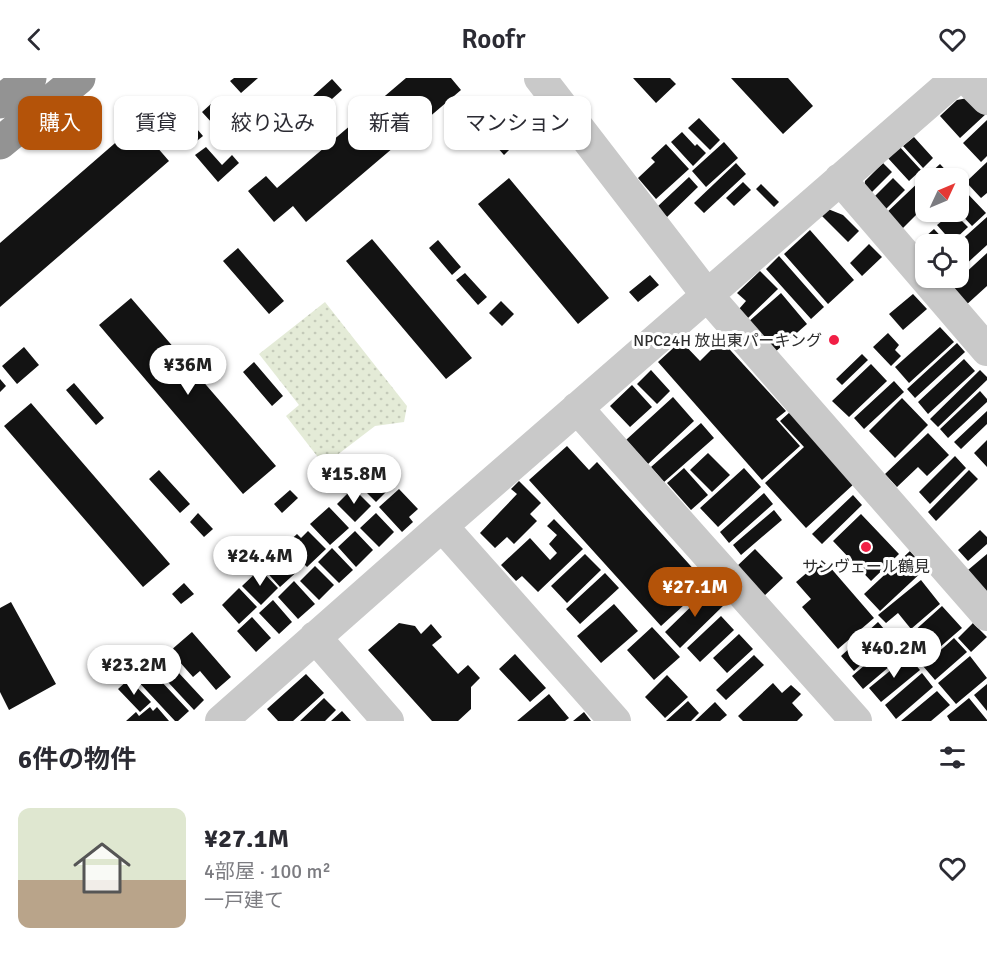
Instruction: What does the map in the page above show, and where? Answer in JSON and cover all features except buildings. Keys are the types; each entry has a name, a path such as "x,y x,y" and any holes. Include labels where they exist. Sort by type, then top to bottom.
{"highway":[{"path":"0,102 30,78"},
{"path":"0,143 79,78"}],"street":[{"path":"540,78 707,295 987,615"},
{"path":"221,721 957,78"},
{"path":"966,78 987,99"},
{"path":"840,179 987,350"},
{"path":"577,408 856,721"},
{"path":"442,526 615,721"},
{"path":"315,637 388,721"}],"green space":[{"path":"325,302 407,406 404,422 375,426 324,465 286,416 299,405 259,354"}],"place":[{"name":"NPC24H 放出東パーキング","path":"834,340"},
{"name":"サンヴェール鶴見","path":"866,547"}]}
